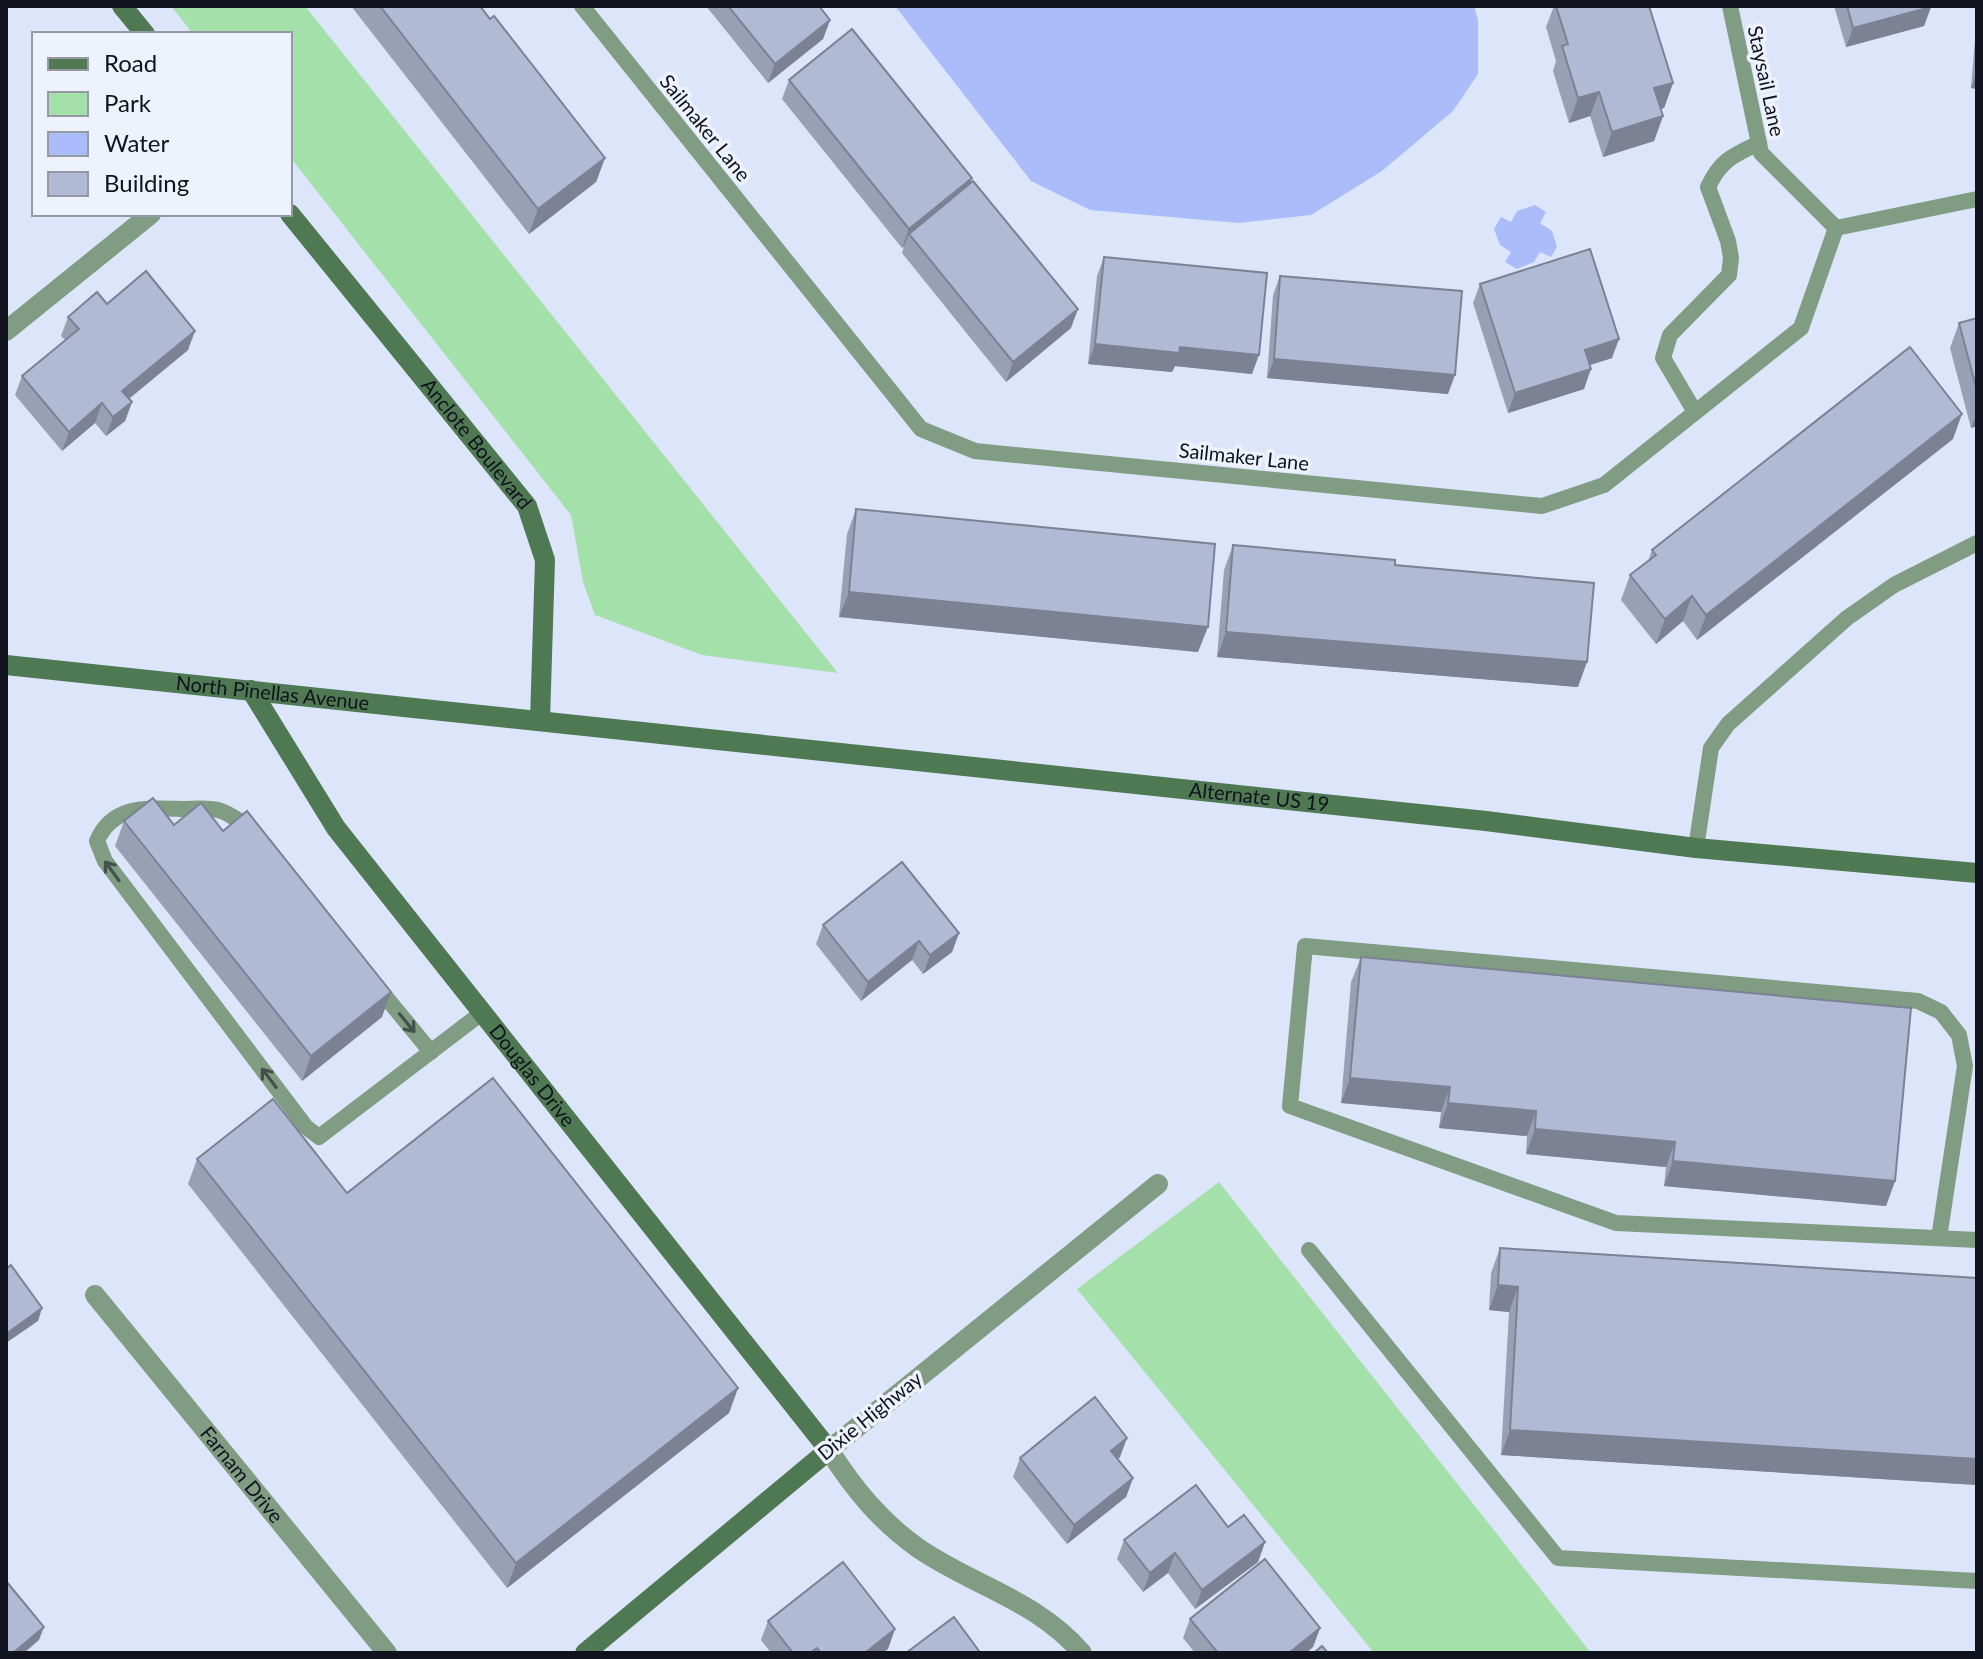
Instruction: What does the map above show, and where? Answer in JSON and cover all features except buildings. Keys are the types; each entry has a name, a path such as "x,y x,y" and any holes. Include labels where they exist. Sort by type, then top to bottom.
{"main road":[{"path":"122,6 143,32"},
{"name":"Anclote Boulevard","path":"292,216 527,506 545,560 540,720"},
{"name":"North Pinellas Avenue","path":"6,665 540,720"},
{"name":"Douglas Drive","path":"251,690 336,828 829,1450"},
{"name":"Alternate US 19","path":"540,720 1471,819 1696,848 1977,873"},
{"name":"Dixie Highway","path":"585,1653 829,1450"}],"street":[{"path":"6,331 149,216"},
{"name":"Dixie Highway","path":"829,1450 1158,1184"},
{"name":"Farnam Drive","path":"95,1295 387,1653"},
{"path":"829,1450 852,1486 882,1521 921,1550 1018,1602 1063,1631 1082,1653"}],"lane":[{"name":"Sailmaker Lane","path":"582,6 921,429 975,451 1542,506 1604,485 1801,328 1836,228"},
{"name":"Staysail Lane","path":"1730,6 1761,153 1836,228"},
{"path":"1695,412 1663,358 1670,335 1729,275 1731,258 1728,241 1708,187 1716,170 1727,158 1759,143"},
{"path":"1836,228 1977,199"},
{"path":"1696,848 1711,748 1728,724 1847,618 1894,585 1977,543"},
{"path":"260,843 240,821 219,810 141,807 115,816 103,828 97,841 114,874 306,1127 319,1137 483,1012"},
{"path":"1939,1238 1965,1066 1959,1035 1941,1012 1918,1001 1305,946 1290,1106 1616,1223 1977,1240"},
{"path":"361,966 431,1052"},
{"path":"1309,1250 1558,1558 1977,1581"}],"green space":[{"path":"171,6 305,6 838,673 702,655 595,615 583,582 571,515 292,160 292,32 191,32"},
{"path":"1219,1182 1591,1653 1374,1653 1077,1289"}],"water":[{"path":"895,6 1474,6 1478,20 1478,74 1453,111 1382,171 1311,215 1239,223 1090,210 1031,181"},
{"path":"1535,205 1546,212 1540,223 1552,231 1557,247 1551,257 1540,252 1534,262 1517,269 1505,262 1511,252 1500,245 1494,229 1501,217 1511,222 1517,211"}]}
